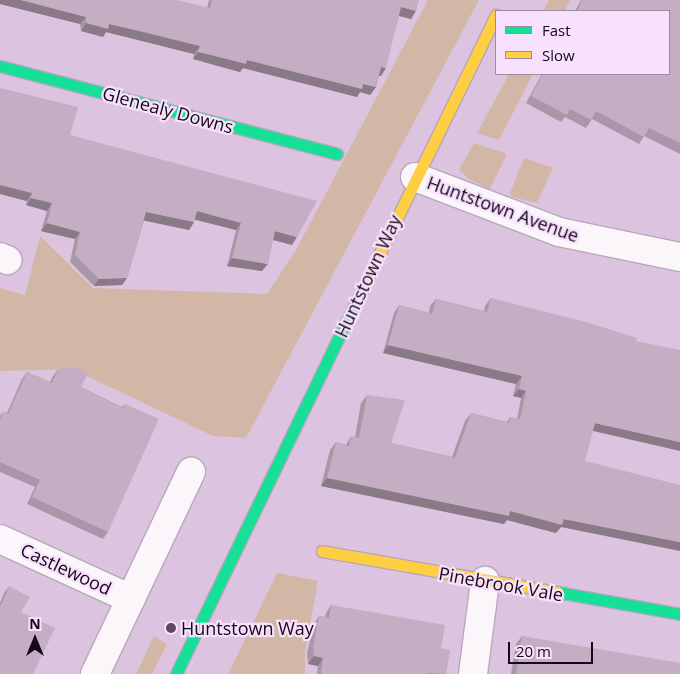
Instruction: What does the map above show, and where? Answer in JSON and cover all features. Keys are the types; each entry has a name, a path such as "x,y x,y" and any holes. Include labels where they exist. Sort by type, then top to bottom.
{"street":[{"name":"Huntstown Way","path":"176,674 415,177 495,16"},
{"name":"Glenealy Downs","path":"0,66 337,154"},
{"name":"Huntstown Avenue","path":"415,177 559,232 680,258"},
{"name":"Castlewood","path":"95,674 191,472"},
{"name":"Castlewood","path":"0,538 131,599"},
{"name":"Pinebrook Vale","path":"322,551 485,582 680,614"},
{"path":"473,674 485,582"}],"shaded area":[{"path":"428,0 479,0 246,438 213,436 72,369 0,371 0,288 25,295 40,236 93,288 267,294 296,250"},
{"path":"549,0 570,0 565,10 544,10"},
{"path":"508,75 532,75 499,140 477,133"},
{"path":"474,143 507,154 490,189 470,180 459,170"},
{"path":"524,158 553,168 537,203 512,197 510,193"},
{"path":"277,573 318,581 305,653 305,674 228,674"},
{"path":"154,636 167,644 152,674 136,674"}],"building":[{"path":"21,0 177,0 210,8 212,0 419,0 416,11 401,7 386,68 381,67 376,87 363,84 362,89 247,60 246,64 198,52 200,46 144,32 109,24 108,29 86,23 86,17"},
{"path":"582,0 680,0 680,143 649,128 644,137 596,111 591,120 570,109 567,115 531,96 542,75 670,75 670,10 577,10"},
{"path":"0,88 78,107 70,135 317,201 297,237 275,231 268,264 232,258 241,223 197,211 194,222 146,212 127,278 99,279 75,255 80,232 47,223 52,203 31,198 32,193 0,185"},
{"path":"491,298 586,322 637,338 636,341 680,350 680,442 595,423 585,461 680,485 680,542 564,519 562,525 510,511 509,516 327,478 336,442 349,446 351,436 359,438 367,395 405,400 391,443 455,458 471,413 509,423 510,417 520,419 526,391 519,389 522,376 388,345 399,305 432,314 436,299 487,312"},
{"path":"75,367 88,373 81,387 123,408 125,404 159,419 108,532 32,497 40,480 0,462 0,419 3,412 8,414 27,372 52,383 58,369"},
{"path":"9,586 30,597 21,612 55,628 33,674 0,674 0,604"},
{"path":"331,605 445,625 441,648 450,650 446,674 321,674 323,658 314,656 313,646 319,616 329,618"},
{"path":"522,636 680,663 680,674 516,674"}],"traffic: fast":[{"path":"0,66 337,154"},
{"path":"176,674 358,298"},
{"path":"557,592 680,614"}],"traffic: slow":[{"path":"358,298 495,17"},
{"path":"322,551 557,592"}],"place":[{"name":"Huntstown Way","path":"171,628"}]}
